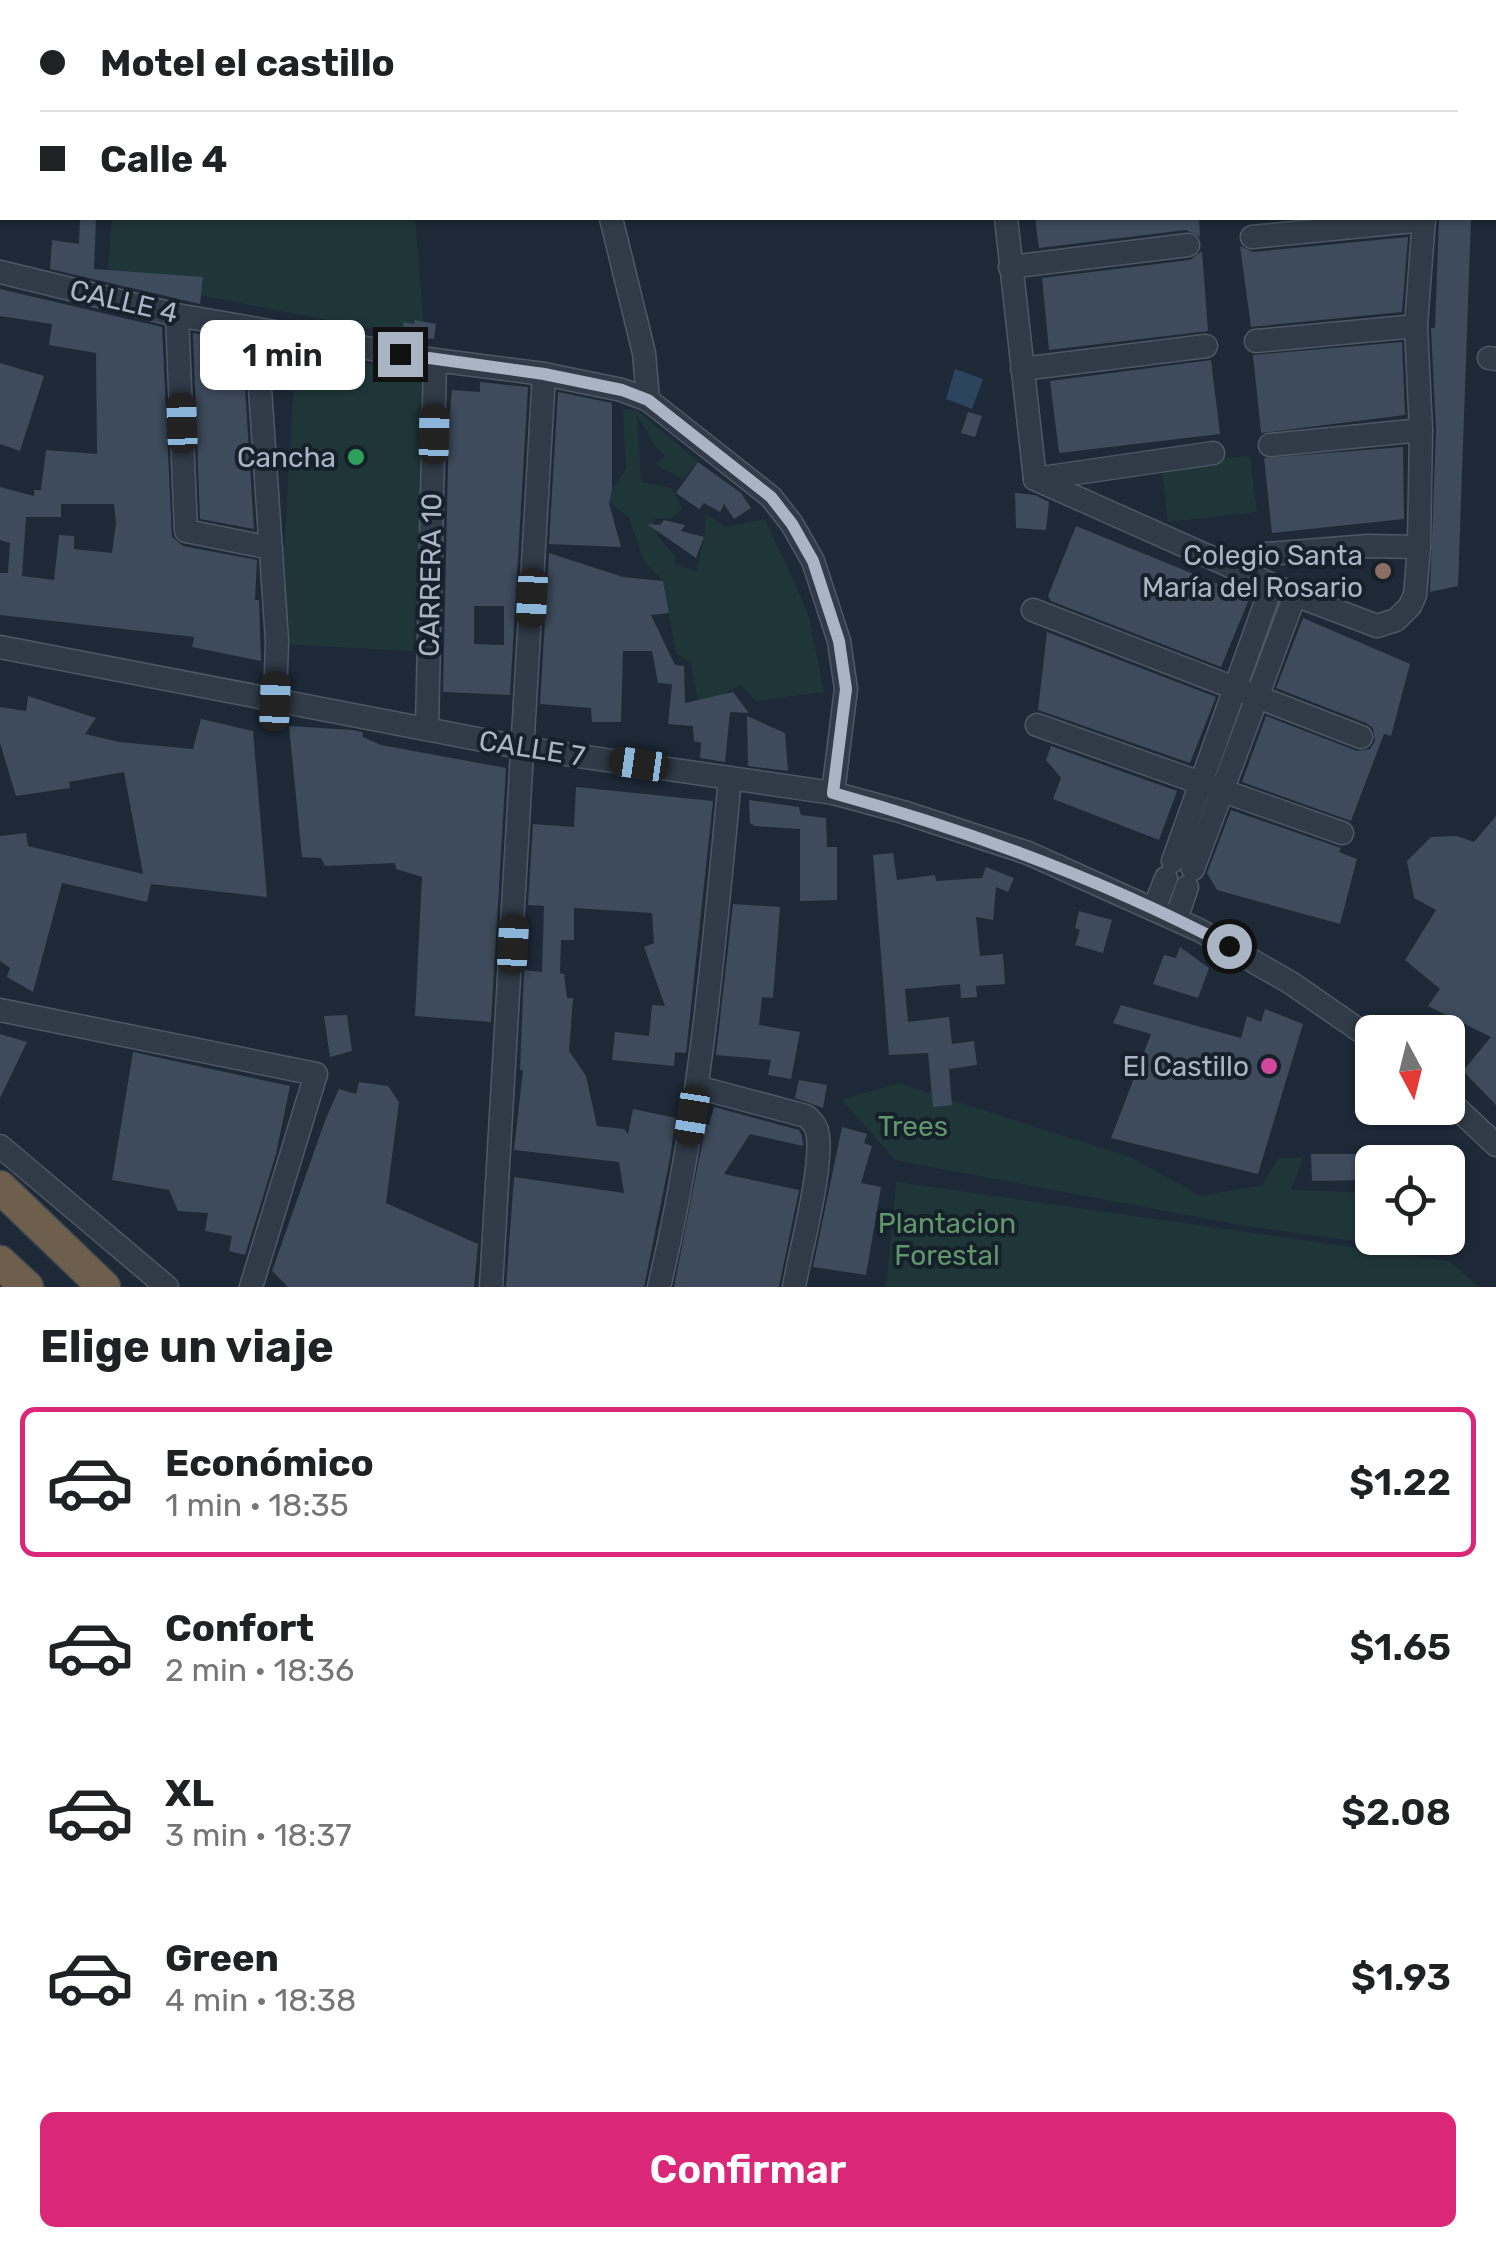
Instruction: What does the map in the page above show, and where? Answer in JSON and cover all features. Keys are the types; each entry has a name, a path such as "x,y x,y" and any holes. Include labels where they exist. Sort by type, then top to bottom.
{"highway":[{"path":"0,1187 104,1287"},
{"path":"0,1262 27,1287"}],"street":[{"path":"611,220 644,353 648,400 771,497 813,561 839,641 846,689 833,793"},
{"path":"1006,220 1036,479"},
{"path":"1252,238 1415,220"},
{"path":"1036,479 1295,595 1377,626 1396,620 1415,595 1419,547 1421,430 1416,326 1424,220"},
{"path":"1010,267 1188,244"},
{"name":"CALLE 4","path":"0,272 178,315 435,360 544,374 622,390 648,400"},
{"path":"178,315 186,532 271,548"},
{"path":"1256,341 1416,326"},
{"path":"256,328 277,641 275,701"},
{"path":"1022,370 1206,346"},
{"name":"CARRERA 10","path":"426,730 435,360"},
{"path":"491,1287 544,374"},
{"path":"1270,445 1421,430"},
{"path":"1036,479 1213,453"},
{"path":"1266,554 1367,546 1419,547"},
{"path":"1176,919 1180,874 1246,692 1272,585"},
{"path":"1246,692 1295,595"},
{"path":"1033,610 1361,736"},
{"name":"CALLE 7","path":"0,646 524,748 833,793 946,824 1009,846 1176,919 1260,964 1355,1028"},
{"path":"1037,725 1342,834"},
{"path":"659,1287 678,1210 739,779"},
{"path":"1154,909 1180,874"},
{"path":"0,1010 316,1074 250,1287"},
{"path":"697,1087 806,1116 816,1125 816,1169 794,1287"},
{"path":"1465,1116 1496,1145"},
{"path":"0,1146 167,1287"}],"green space":[{"path":"112,220 415,220 425,339 107,277"},
{"name":"Cancha","path":"295,360 428,367 413,651 279,644"},
{"path":"623,409 637,410 698,461 683,479 655,464 665,456 656,448 637,414 641,482 672,488 682,509 671,518 652,519 657,535 676,558 674,563 696,572 705,533 705,513 725,527 765,519 808,613 824,692 756,701 741,685 699,706 691,663 676,653 663,581 644,561 629,517 609,503 612,490 626,469"},
{"path":"1250,456 1257,512 1168,522 1161,463"},
{"name":"Trees","path":"898,1083 1130,1157 1201,1196 1262,1185 1279,1158 1303,1158 1291,1190 1355,1192 1355,1241 1234,1224 895,1160 842,1100"},
{"name":"Plantacion Forestal","path":"896,1182 1355,1248 1355,1255 1407,1255 1449,1261 1479,1287 886,1287"}],"water":[{"path":"955,369 983,379 972,409 946,399"}],"building":[{"path":"80,220 96,220 94,269 203,277 200,304 50,269 52,240 79,244"},
{"path":"1035,220 1199,220 1200,237 1186,230 1039,248"},
{"path":"1439,220 1471,220 1458,586 1430,592 1436,430 1431,328 1435,328"},
{"path":"1408,237 1402,312 1251,327 1240,246 1253,252"},
{"path":"1202,251 1208,331 1049,350 1042,278 1190,260"},
{"path":"0,289 162,327 172,537 183,546 257,560 255,600 259,600 261,661 192,647 194,637 0,615 0,573 8,573 10,543 0,540 0,487 34,496 34,490 41,490 46,450 97,454 96,353 49,345 52,324 0,316","holes":["61,504 114,504 112,553 74,549 74,536 59,535 54,580 22,576 26,517 61,517"]},
{"path":"415,320 436,324 434,339 423,338 423,343 399,339 404,322 414,324"},
{"path":"193,333 227,339 226,359 243,357 254,529 200,519"},
{"path":"1402,342 1405,415 1261,433 1253,355"},
{"path":"1211,360 1220,434 1059,453 1050,381"},
{"path":"0,363 44,376 20,451 0,444"},
{"path":"480,382 528,387 510,695 443,692 452,390 480,392","holes":["474,606 504,606 504,645 474,644"]},
{"path":"558,392 612,403 609,503 621,547 549,544"},
{"path":"968,412 982,416 975,437 961,433"},
{"path":"1403,447 1404,519 1272,533 1264,458"},
{"path":"698,462 741,493 751,508 734,519 724,504 720,512 704,503 699,509 676,493"},
{"path":"1015,493 1035,495 1049,502 1046,530 1016,528"},
{"path":"664,520 685,525 681,531 704,537 696,558 647,524 660,525"},
{"path":"1076,526 1250,597 1221,667 1051,601 1048,596"},
{"path":"549,553 623,577 663,581 669,613 651,615 675,665 684,666 685,703 733,692 749,713 730,712 725,762 700,758 701,743 694,741 693,726 668,724 672,684 658,683 652,651 623,651 621,722 592,722 591,708 540,704"},
{"path":"1303,618 1410,664 1391,736 1384,734 1351,821 1242,782 1266,716 1357,751 1370,749 1375,741 1373,728 1366,723 1276,688"},
{"path":"1047,632 1216,697 1190,763 1038,710"},
{"path":"28,696 96,718 85,734 119,742 193,749 201,719 253,731 267,897 151,884 147,902 62,883 33,992 7,977 10,968 0,961 0,836 26,833 28,846 143,874 124,772 69,782 70,788 16,796 0,743 0,707 26,711"},
{"path":"747,716 785,733 788,771 748,766"},
{"path":"289,726 353,730 381,745 506,768 491,1022 415,1016 422,877 396,869 395,863 325,866 321,858 302,857"},
{"path":"1051,746 1177,791 1159,840 1053,799 1061,778 1046,760"},
{"path":"576,787 713,801 686,1053 675,1052 674,1066 612,1060 615,1032 649,1036 652,1005 665,1006 644,947 654,943 652,913 574,908 574,940 561,940 560,973 564,974 567,998 573,998 569,1051 586,1076 597,1126 624,1129 628,1134 633,1109 676,1118 670,1158 644,1287 506,1287 514,1177 624,1193 619,1162 514,1150 523,1070 524,970 542,972 544,906 528,905 533,824 574,827"},
{"path":"749,800 799,807 801,815 826,818 827,847 837,847 837,900 800,901 800,829 754,826 750,823"},
{"path":"1231,810 1341,848 1339,852 1357,859 1340,924 1217,890 1207,873"},
{"path":"1496,816 1496,1105 1465,1073 1491,1037 1465,1024 1465,1015 1446,1015 1428,1006 1440,989 1405,960 1436,910 1414,898 1407,861 1431,837 1457,836 1474,842"},
{"path":"893,853 897,880 935,875 936,881 982,878 986,867 1014,878 1008,892 996,887 993,920 976,917 980,956 1003,954 1005,984 976,986 977,997 961,998 960,984 905,989 908,1022 949,1017 952,1044 974,1041 977,1065 949,1069 952,1105 933,1107 928,1053 889,1055 873,855"},
{"path":"733,904 780,907 773,998 762,997 759,1025 800,1032 791,1079 768,1075 771,1060 716,1055"},
{"path":"1079,911 1112,920 1103,953 1075,945 1080,930 1075,928"},
{"path":"1180,947 1209,968 1198,998 1153,984 1164,955 1176,958"},
{"name":"El Castillo","path":"1121,1005 1241,1038 1247,1016 1261,1022 1265,1009 1303,1024 1258,1174 1111,1138 1151,1034 1113,1023"},
{"path":"347,1015 352,1051 330,1057 324,1016"},
{"path":"0,1034 27,1042 0,1098"},
{"path":"133,1052 290,1086 276,1154 245,1255 229,1251 232,1236 205,1231 208,1213 178,1211 169,1190 112,1180"},
{"path":"799,1080 827,1085 823,1108 795,1098"},
{"path":"359,1082 388,1086 399,1102 386,1203 478,1244 474,1287 288,1287 272,1271 339,1089 356,1094"},
{"path":"714,1107 799,1130 802,1135 803,1146 750,1134 724,1174 799,1190 779,1287 674,1287 706,1124 709,1125"},
{"path":"842,1127 867,1134 864,1143 872,1146 861,1183 881,1187 866,1275 813,1267"},
{"path":"1311,1154 1355,1154 1355,1180 1312,1181"}],"place":[{"name":"Cancha","path":"356,457"},
{"name":"Colegio Santa María del Rosario","path":"1383,571"},
{"name":"El Castillo","path":"1269,1066"}],"route":[{"path":"400,354 544,374 622,390 648,400 771,497 813,561 839,641 846,689 833,793 1009,846 1098,882 1229,946"}]}
